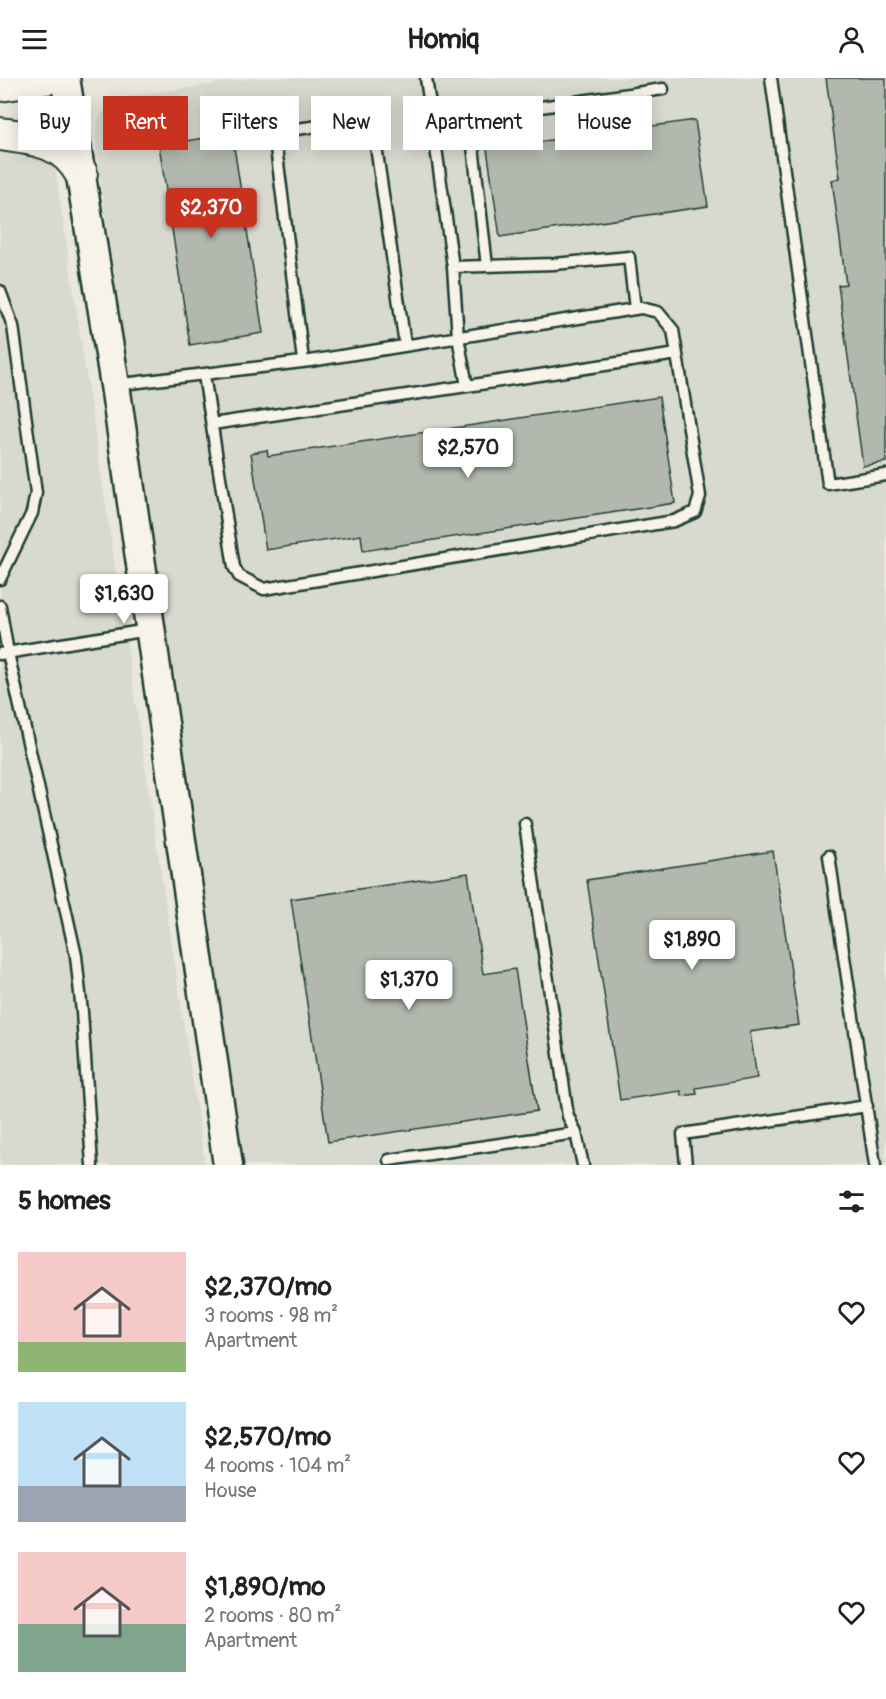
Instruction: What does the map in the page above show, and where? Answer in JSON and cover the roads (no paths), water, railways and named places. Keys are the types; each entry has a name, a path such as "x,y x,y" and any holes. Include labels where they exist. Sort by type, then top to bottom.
{"main road":[{"path":"0,85 47,78"},
{"path":"0,134 54,146 72,157 81,173"}],"street":[{"path":"65,78 115,385 148,630 228,1165"}],"lane":[{"path":"426,78 453,267 458,337 467,386"},
{"path":"771,78 828,484 886,475"},
{"path":"487,266 471,129 473,117 663,90"},
{"path":"303,360 274,132 372,118 405,345"},
{"path":"453,267 554,264 629,257 635,309"},
{"path":"0,291 13,326 36,493 32,513 0,579"},
{"path":"115,385 204,375 635,309 658,312 673,330 700,496 696,512 674,522 264,589 239,576 234,567 204,375"},
{"path":"212,423 677,354"},
{"path":"0,606 4,654 76,956 92,1165"},
{"path":"4,654 148,630"},
{"path":"525,824 568,1116 576,1133 583,1165"},
{"path":"829,856 875,1165"},
{"path":"686,1165 683,1134 867,1106"},
{"path":"389,1160 576,1133"}]}
